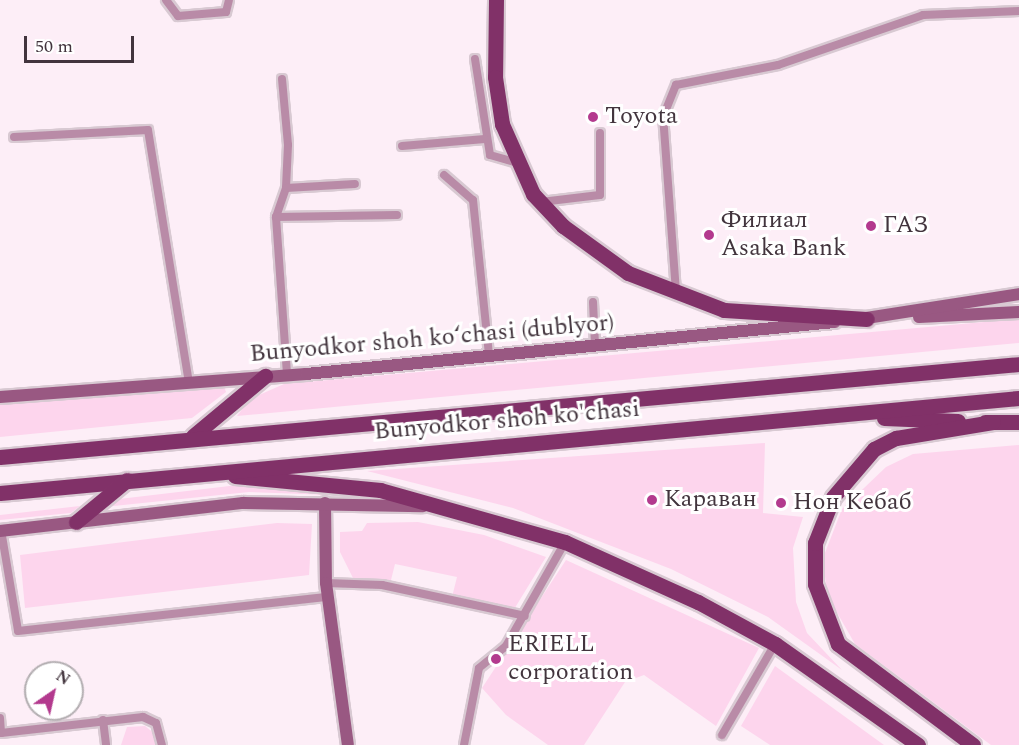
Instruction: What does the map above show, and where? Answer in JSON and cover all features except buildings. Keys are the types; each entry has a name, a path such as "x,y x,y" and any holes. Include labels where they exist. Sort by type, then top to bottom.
{"main road":[{"path":"496,0 495,77 514,162 541,202 596,252 676,294 724,310 777,318 867,319"},
{"name":"Bunyodkor shoh ko'chasi","path":"0,457 192,436 1019,364"},
{"path":"192,436 265,376"},
{"name":"Bunyodkor shoh ko'chasi","path":"0,494 181,473 1019,398"},
{"path":"821,416 1019,422"},
{"path":"973,745 866,671 838,644 817,592 815,543 833,497 874,449 896,438 993,422"},
{"path":"181,473 358,486 449,507 565,543 698,602 775,644 918,745"},
{"path":"76,522 127,480"}],"street":[{"name":"Bunyodkor shoh koʻchasi (dublyor)","path":"867,319 1019,294"},
{"name":"Bunyodkor shoh koʻchasi (dublyor)","path":"0,397 265,376 867,319 1019,312"},
{"path":"325,503 326,582 348,745"},
{"path":"1,530 224,505 325,503 449,507"}],"lane":[{"path":"166,0 178,16 226,12 229,0"},
{"path":"676,294 663,117 676,85 778,65 923,15 1019,11"},
{"path":"475,59 485,139 490,155 514,162"},
{"path":"282,79 286,188 276,217 287,374"},
{"path":"14,137 148,130 189,382"},
{"path":"541,202 600,195 600,133"},
{"path":"402,146 485,139"},
{"path":"444,175 473,200 489,355"},
{"path":"286,188 355,184"},
{"path":"276,217 397,216"},
{"path":"593,302 596,344"},
{"path":"1,530 18,631 328,597"},
{"path":"464,745 479,668 506,646 565,543"},
{"path":"326,582 382,585 525,616"},
{"path":"722,735 775,644"},
{"path":"0,718 2,734 103,720 151,720 162,745"},
{"path":"103,720 106,745"}],"shaded area":[{"path":"1019,319 1019,343 237,416 250,399 284,384"},
{"path":"224,386 226,392 192,418 0,437 0,404"},
{"path":"765,443 763,513 803,517 793,548 796,602 807,633 842,670 768,617 671,569 513,508 367,471"},
{"path":"1019,445 1019,745 991,745 855,644 827,595 823,558 842,509 886,467 913,454"},
{"path":"238,485 329,491 360,496 249,492 104,507 119,499"},
{"path":"80,506 71,513 0,520 0,515"},
{"path":"418,522 484,535 546,557 513,611 452,597 457,577 395,564 390,584 353,578 340,552 340,532 362,531 367,523"},
{"path":"277,523 312,524 309,575 25,608 20,555"},
{"path":"566,560 759,648 716,726 644,675 625,682 584,745 548,745 506,715 482,688"},
{"path":"775,666 884,745 770,745 741,726"},
{"path":"145,726 155,734 156,745 121,745 127,727"}],"place":[{"name":"Toyota","path":"593,117"},
{"name":"ГАЗ","path":"871,226"},
{"name":"Филиал Asaka Bank","path":"709,235"},
{"name":"Караван","path":"652,500"},
{"name":"Нон Кебаб","path":"781,503"},
{"name":"ERIELL corporation","path":"496,659"}]}
